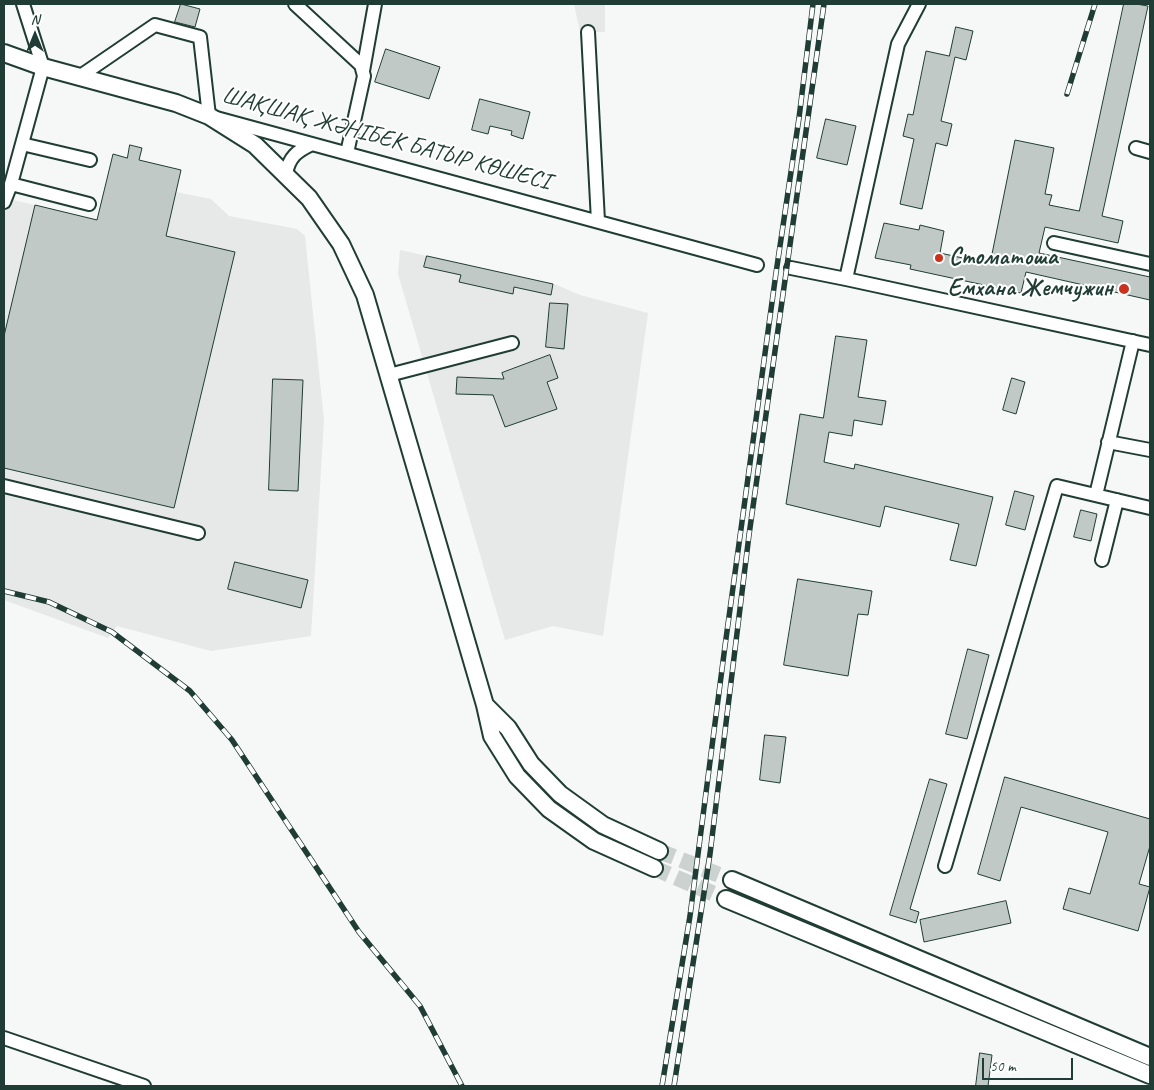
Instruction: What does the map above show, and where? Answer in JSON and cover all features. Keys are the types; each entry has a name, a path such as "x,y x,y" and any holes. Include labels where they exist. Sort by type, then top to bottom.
{"main road":[{"name":"ШАҚШАҚ ЖӘНІБЕК БАТЫР КӨШЕСІ","path":"4,53 43,67 176,103 209,116"},
{"path":"209,116 255,145 309,198 341,244 365,295 485,705 492,736 517,776 549,809 594,841 654,868"},
{"path":"485,705 508,728 530,764 560,794 603,825 659,851"},
{"path":"732,880 1150,1057"},
{"path":"726,899 1150,1075"}],"street":[{"path":"4,202 11,184 43,67 23,4"},
{"path":"295,4 361,65 364,71"},
{"path":"347,153 364,76 374,4"},
{"path":"846,278 898,44 919,4"},
{"path":"79,77 155,25 200,37 209,116"},
{"path":"588,32 598,221"},
{"name":"ШАҚШАҚ ЖӘНІБЕК БАТЫР КӨШЕСІ","path":"209,116 757,265"},
{"path":"22,144 90,160"},
{"path":"286,174 290,158 298,150 312,144"},
{"path":"1136,148 1150,152"},
{"path":"11,184 89,204"},
{"path":"1054,243 1150,264"},
{"path":"791,268 846,278 1150,344"},
{"path":"1096,495 1133,341"},
{"path":"389,376 512,343"},
{"path":"1108,442 1150,450"},
{"path":"4,486 198,533"},
{"path":"945,866 1058,486 1150,508"},
{"path":"1102,560 1117,500"},
{"path":"4,1038 144,1086"}],"shaded area":[{"path":"574,4 605,4 605,32 580,32"},
{"path":"130,145 142,148 139,160 181,170 176,192 211,199 229,216 297,229 305,236 324,420 311,636 211,651 117,626 108,638 4,600 4,198 97,219 113,154 127,158"},
{"path":"400,250 557,285 580,295 648,313 603,636 553,626 505,640 398,274"}],"building":[{"path":"181,4 200,9 195,27 175,22"},
{"path":"1124,4 1148,6 1102,216 1123,221 1118,243 1045,227 1039,253 1150,277 1150,300 1026,272 1021,293 910,269 911,265 875,258 884,223 919,230 920,225 944,231 940,253 990,264 1015,140 1054,148 1045,194 1052,195 1049,205 1079,211"},
{"path":"956,27 973,31 966,60 955,57 941,121 952,124 947,146 936,143 922,209 900,204 914,139 903,136 908,114 913,115 926,51 949,56"},
{"path":"386,49 440,67 429,99 375,82"},
{"path":"480,99 530,112 523,139 511,135 512,131 490,126 488,134 472,130"},
{"path":"826,119 856,126 847,165 817,158"},
{"path":"130,145 142,148 139,160 181,170 166,236 235,252 174,508 4,468 4,336 35,205 97,220 113,154 127,158"},
{"path":"427,256 553,284 551,295 514,287 513,294 459,282 461,275 424,267"},
{"path":"550,303 568,304 564,349 546,347"},
{"path":"836,336 867,340 858,397 886,401 882,425 854,420 852,436 829,432 824,462 854,469 855,464 993,497 976,566 950,560 959,524 885,506 880,527 786,504 800,414 823,418"},
{"path":"550,355 558,378 547,382 557,409 505,427 493,395 456,394 457,377 504,379 502,373"},
{"path":"1012,378 1025,382 1016,414 1003,410"},
{"path":"273,379 303,380 298,491 269,490"},
{"path":"1015,491 1034,496 1025,530 1006,525"},
{"path":"1081,510 1097,514 1091,541 1074,537"},
{"path":"235,562 308,580 301,608 228,589"},
{"path":"798,579 872,591 868,615 858,614 848,676 784,665"},
{"path":"968,649 989,655 967,739 946,734"},
{"path":"765,735 786,737 780,783 760,780"},
{"path":"1005,777 1150,819 1150,846 1139,884 1150,887 1138,931 1063,909 1069,888 1090,894 1108,832 1021,807 1000,881 978,874"},
{"path":"930,779 947,784 910,909 919,912 916,923 890,915"},
{"path":"1006,901 1011,923 924,942 920,920"},
{"path":"980,1053 992,1055 988,1086 976,1086"}],"tunnel":[{"path":"659,851 732,880"},
{"path":"654,868 726,899"}],"railway":[{"path":"662,1086 690,916 813,4"},
{"path":"674,1086 710,854 749,535 824,4"},
{"path":"1067,94 1095,4"},
{"path":"4,591 49,602 112,632 190,691 232,740 359,932 420,1006 462,1086"}],"place":[{"name":"Стоматоша","path":"939,258"},
{"name":"Емхана Жемчужин","path":"1124,289"}]}
